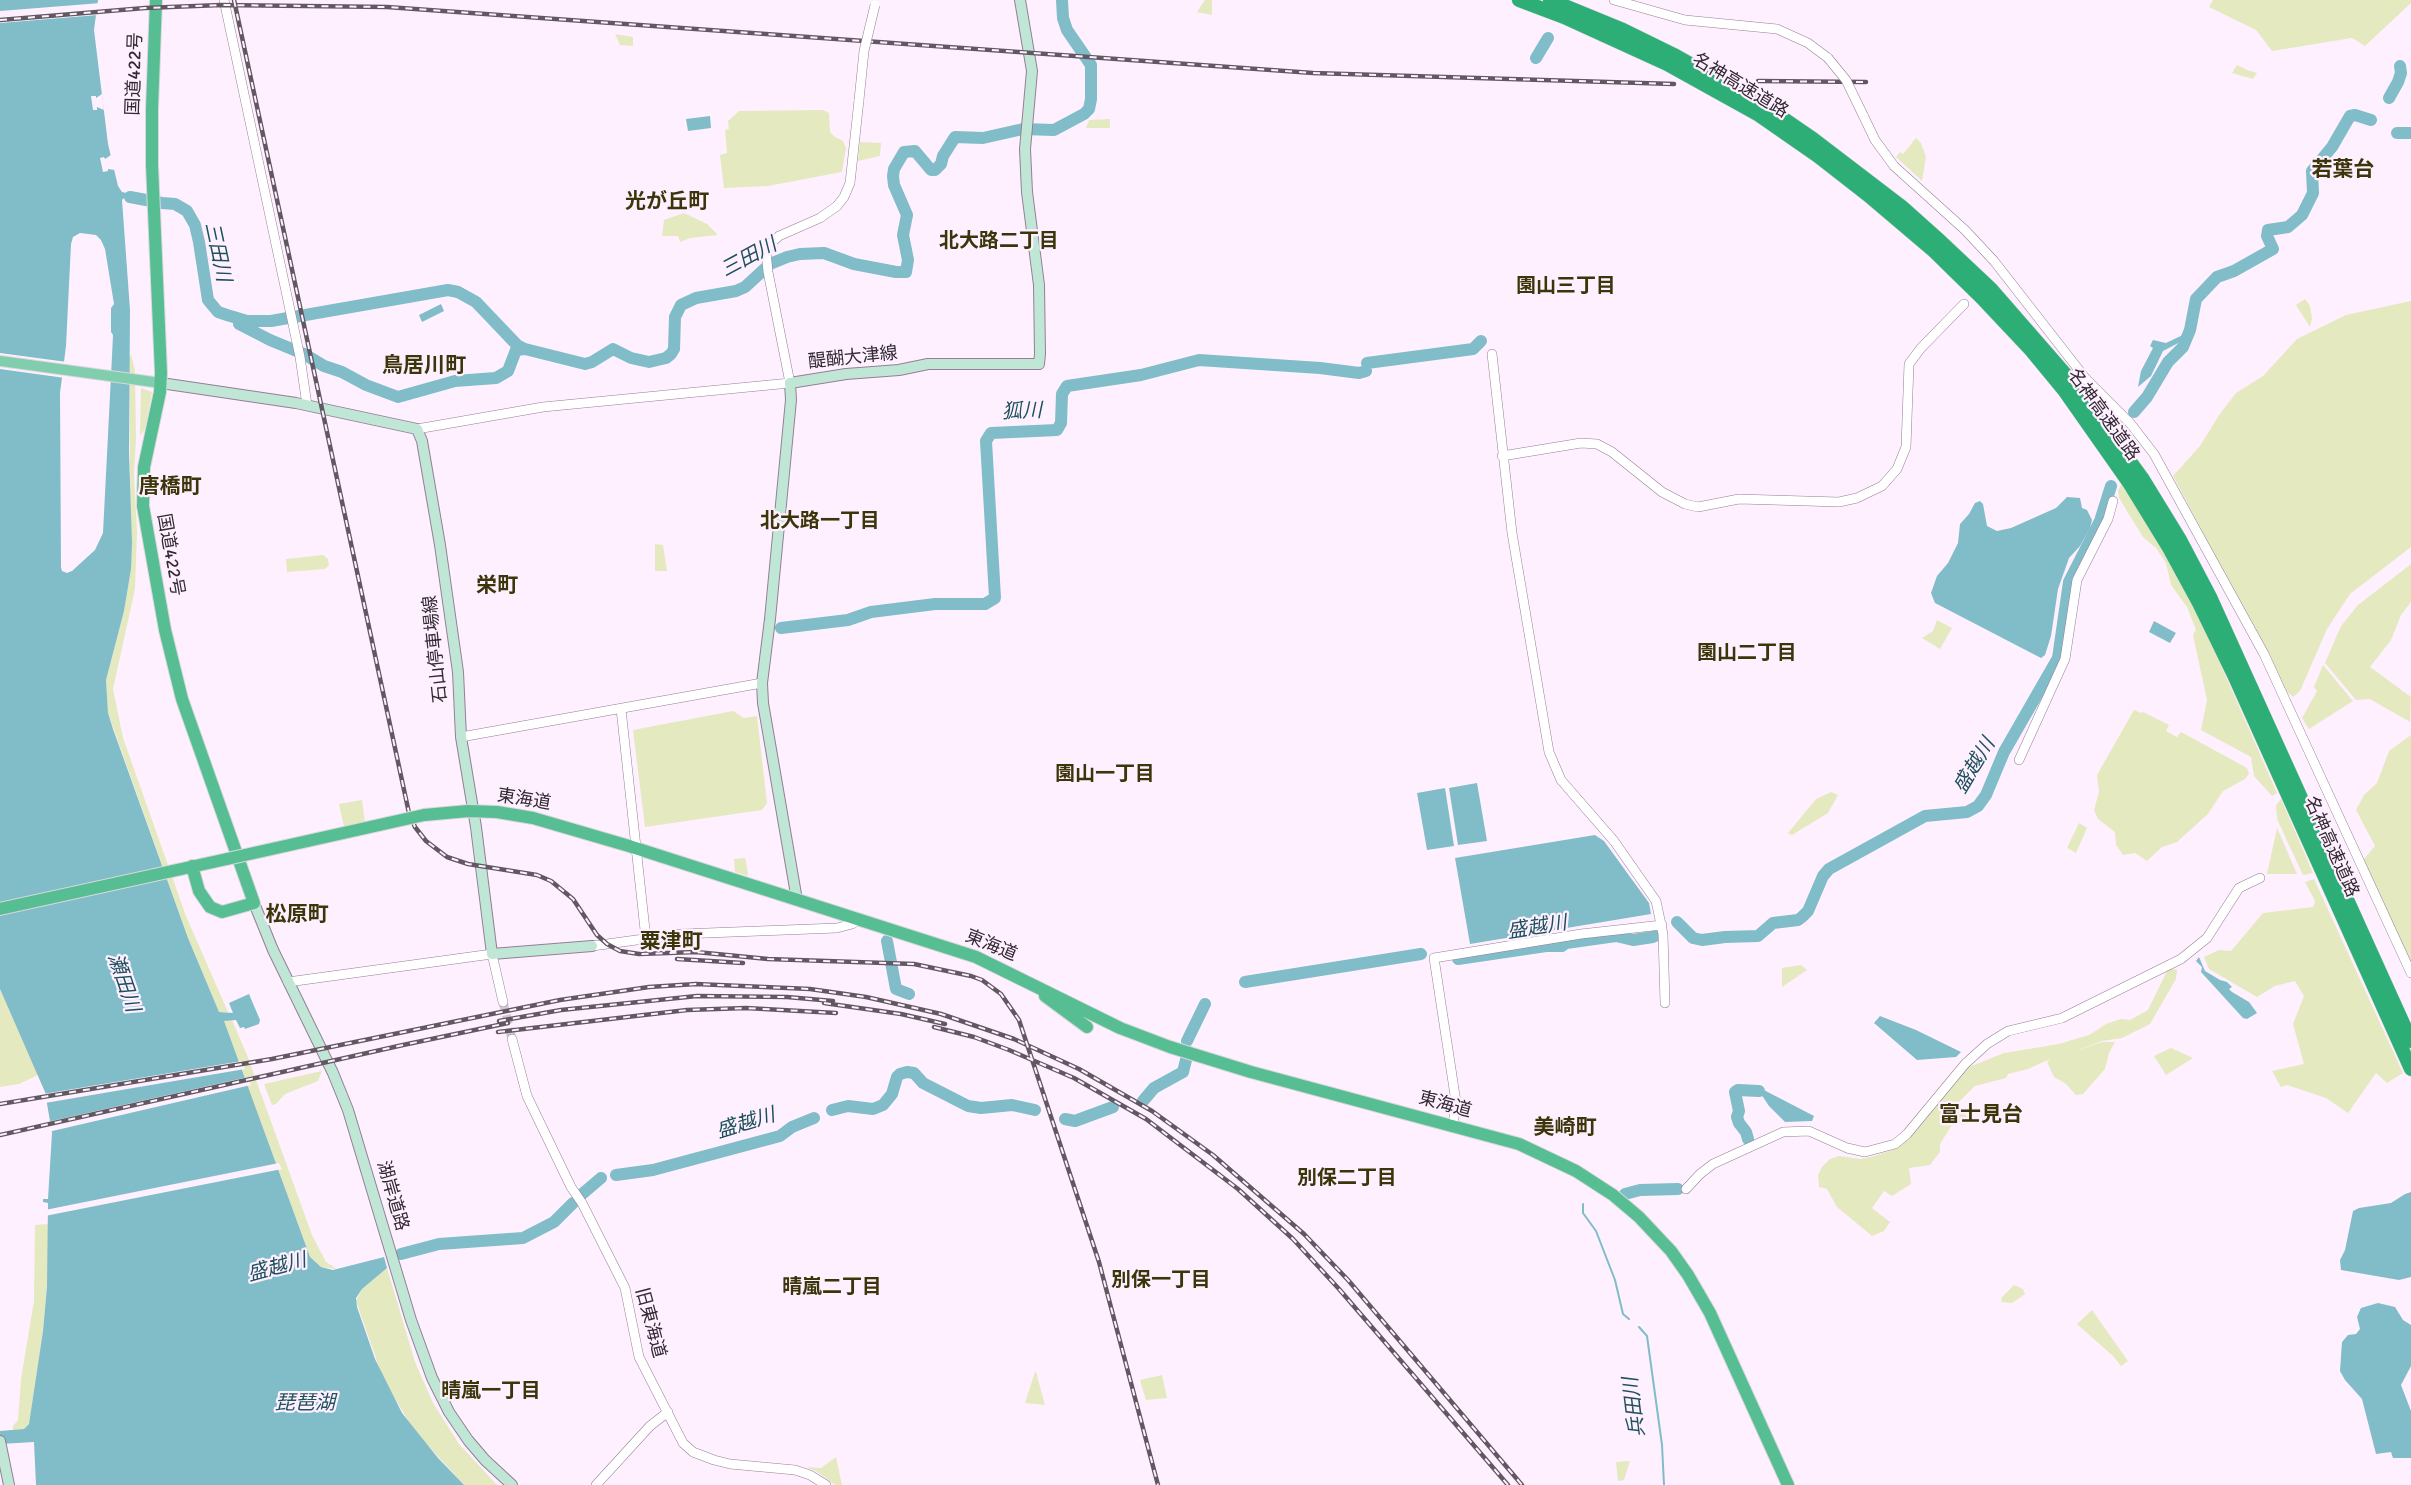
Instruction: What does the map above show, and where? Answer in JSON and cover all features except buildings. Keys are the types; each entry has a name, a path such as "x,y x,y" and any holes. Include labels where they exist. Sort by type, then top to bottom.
{"highway":[{"name":"国道422号","path":"156,0 152,109 155,382 142,496 165,630 182,699 254,903"},
{"name":"名神高速道路","path":"1519,0 1564,17 1667,64 1759,116 1827,163 1904,224 1982,298 2031,350 2064,390 2130,484 2169,546 2194,593 2234,675 2411,1069"},
{"name":"名神高速道路","path":"1550,0 1623,30 1676,56 1765,106 1813,139 1902,207 1940,241 1991,289 2073,383 2142,478 2211,597 2411,1041"},
{"name":"東海道","path":"0,909 416,817 497,812 533,818 633,847 859,919 983,960 1132,1033 1251,1072 1519,1144 1570,1167 1595,1182 1629,1207 1661,1239 1688,1275 1710,1313 1788,1485"},
{"path":"192,866 199,891 210,907 222,912 254,903"},
{"path":"1034,985 1049,1000 1087,1028"},
{"path":"1070,1003 1087,1028"},
{"path":"1087,1028 1086,1018 1093,1014"}],"main road":[{"name":"醍醐大津線","path":"797,900 763,703 762,683 771,619 791,400 790,383 846,374 899,370 928,364 1039,364 1039,285 1027,192 1025,149 1032,71 1020,0"},
{"path":"0,361 307,405 417,429"},
{"name":"石山停車場線","path":"417,429 422,442 438,532 457,663 461,737 476,827 492,954"},
{"name":"湖岸道路","path":"254,903 348,1110 406,1304 432,1378 449,1412 468,1440 485,1460 512,1485"},
{"path":"492,954 592,946"},
{"path":"1,1444 9,1485"}],"street":[{"path":"224,0 298,352 307,405"},
{"path":"1614,0 1685,20 1777,29 1808,43 1828,58 1846,80 1880,148 1894,166 1957,222 1994,261 2086,379 2130,423 2154,454 2264,654 2411,973"},
{"path":"417,429 543,407 790,383 767,267 767,248 784,232 827,214 837,206 848,190 864,51 876,3"},
{"path":"1502,456 1581,443 1597,444 1612,452 1662,492 1685,504 1698,507 1739,500 1839,502 1857,498 1882,486 1897,470 1906,447 1907,376 1910,364 1921,348 1964,304"},
{"path":"1492,354 1512,533 1547,743 1554,769 1572,795 1614,841 1651,892 1659,908 1662,925 1665,1003"},
{"path":"2019,760 2065,659 2077,580 2108,519 2113,501"},
{"path":"461,737 762,683"},
{"path":"621,709 633,847 646,939"},
{"path":"1686,1189 1713,1164 1783,1132 1809,1131 1847,1148 1865,1152 1895,1144 1907,1134 1965,1064 1994,1038 2008,1032 2062,1018 2181,959 2207,938 2239,888 2260,878"},
{"path":"592,946 681,934 837,928 852,924 859,919"},
{"path":"1453,1126 1456,1102 1434,958 1581,934 1662,925"},
{"path":"288,982 492,954 503,1002"},
{"name":"旧東海道","path":"512,1039 527,1096 571,1187 582,1203 625,1288 635,1347 684,1443 693,1452 730,1464 795,1470 810,1475 826,1485"},
{"path":"596,1485 659,1417 668,1412"}],"green space":[{"path":"1205,0 1212,0 1212,15 1197,12"},
{"path":"2213,0 2411,0 2411,3 2365,46 2352,38 2272,51 2256,30 2209,7"},
{"path":"615,34 633,37 633,46 620,45"},
{"path":"2237,65 2257,73 2253,79 2232,73"},
{"path":"823,110 829,113 830,132 843,141 846,148 842,172 768,186 724,188 720,155 727,153 725,130 729,129 728,121 739,111"},
{"path":"1110,119 1110,128 1086,128 1089,120"},
{"path":"1916,138 1921,143 1926,157 1922,181 1896,157 1900,152 1903,154"},
{"path":"860,142 881,143 880,156 858,161"},
{"path":"684,213 707,224 718,235 690,238 680,242 678,236 662,236 664,220"},
{"path":"2305,299 2310,306 2312,319 2310,327 2296,305"},
{"path":"2411,301 2411,547 2350,594 2327,629 2300,691 2293,697 2287,692 2173,476 2200,446 2236,393 2263,376 2297,339 2346,315"},
{"path":"131,355 135,370 134,475 137,532 135,589 113,689 123,738 186,916 228,1012 219,1012 188,938 108,713 106,680 124,611 131,569 129,356"},
{"path":"141,388 152,392 145,429 140,436"},
{"path":"2122,483 2174,569 2205,629 2277,793 2272,796 2254,776 2251,757 2201,730 2207,700 2193,635 2196,630 2187,607 2171,585 2166,563 2156,548 2143,537 2119,498 2118,491"},
{"path":"655,544 663,545 667,571 655,571"},
{"path":"323,555 328,559 329,565 325,569 287,572 286,559"},
{"path":"2411,564 2411,602 2401,615 2391,640 2370,667 2411,697 2410,722 2370,699 2356,700 2325,663 2341,626 2358,605"},
{"path":"1937,620 1952,628 1940,649 1922,638 1933,631"},
{"path":"2323,665 2353,701 2309,729 2302,718 2317,691 2314,687"},
{"path":"2134,710 2169,725 2166,731 2177,737 2181,732 2247,768 2249,774 2245,779 2223,791 2208,814 2177,842 2162,847 2147,861 2135,853 2123,855 2116,845 2115,832 2098,819 2094,810 2099,792 2097,775"},
{"path":"733,711 744,718 757,716 767,803 762,810 645,827 633,730"},
{"path":"2411,735 2411,964 2363,860 2375,846 2356,810 2364,795 2377,783 2389,751"},
{"path":"1831,792 1838,795 1828,813 1792,835 1788,833 1816,799"},
{"path":"2281,799 2313,873 2303,875 2277,819 2276,805"},
{"path":"362,800 365,822 344,827 339,804"},
{"path":"2079,823 2087,828 2076,853 2067,848"},
{"path":"2277,828 2297,874 2267,874"},
{"path":"745,858 748,876 735,872 734,859"},
{"path":"2314,879 2403,1073 2387,1083 2376,1073 2348,1113 2326,1098 2287,1085 2281,1087 2272,1071 2304,1064 2293,1024 2304,996 2295,981 2275,986 2257,997 2209,969 2204,957 2219,950 2231,951 2263,913 2313,907 2315,901 2305,882"},
{"path":"1801,965 1807,970 1782,987 1782,968"},
{"path":"2171,968 2177,970 2176,979 2150,1024 2122,1038 2102,1041 2072,1052 2102,1042 2115,1042 2109,1053 2105,1069 2083,1094 2076,1095 2066,1084 2054,1077 2047,1062 2050,1059 2028,1069 2008,1074 2006,1078 1975,1086 1957,1104 1968,1118 1963,1125 1955,1120 1940,1144 1940,1152 1930,1165 1909,1168 1911,1184 1892,1196 1884,1191 1872,1208 1890,1222 1884,1231 1872,1236 1837,1207 1827,1189 1819,1187 1818,1175 1830,1159 1839,1156 1860,1159 1895,1149 1906,1140 1964,1069 2004,1053 2059,1044 2089,1035 2106,1024 2121,1019 2130,1020 2148,1010 2167,971"},
{"path":"0,989 38,1075 19,1084 0,1087"},
{"path":"232,1020 247,1055 312,1235 326,1262 337,1269 321,1267 310,1257 223,1021"},
{"path":"2171,1048 2193,1058 2166,1075 2154,1056"},
{"path":"322,1071 318,1081 285,1094 276,1104 272,1105 264,1084"},
{"path":"49,1224 49,1259 43,1331 29,1425 24,1429 13,1430 18,1420 21,1379 34,1301 35,1225"},
{"path":"387,1268 415,1362 433,1403 459,1444 497,1485 464,1485 413,1429 383,1378 356,1301 362,1289"},
{"path":"2014,1285 2023,1289 2025,1294 2012,1303 2002,1302 2001,1298"},
{"path":"2092,1310 2128,1361 2121,1366 2077,1324"},
{"path":"1036,1372 1045,1405 1025,1403"},
{"path":"1162,1375 1167,1398 1146,1400 1140,1380"},
{"path":"836,1457 842,1485 835,1485 816,1471 806,1467 821,1468"},
{"path":"1630,1461 1624,1480 1618,1481 1616,1462"}],"water":[{"path":"0,0 98,0 94,30 108,144 118,186 122,192 145,197 146,203 124,198 122,200 130,310 129,452 132,543 131,569 124,611 106,680 108,713 188,938 219,1012 233,1013 229,1003 249,994 260,1020 259,1024 245,1029 240,1028 236,1020 224,1021 310,1257 321,1267 333,1270 384,1257 387,1268 362,1289 356,1298 375,1359 402,1413 438,1458 464,1485 36,1485 34,1442 0,1444 0,1431 24,1429 29,1424 43,1331 47,1286 48,1203 43,1202 43,1199 48,1199 52,1133 45,1092 0,989","holes":["80,233 96,235 105,249 114,304 111,308 113,335 103,533 95,550 67,573 62,571 61,567 60,393 66,346 71,244 73,237"]},
{"path":"710,116 711,128 688,131 686,119"},
{"path":"441,304 444,311 422,322 419,315"},
{"path":"2187,333 2186,339 2163,351 2151,376 2138,387 2141,371 2153,348 2150,346 2153,340 2166,343"},
{"path":"2067,497 2080,498 2082,508 2087,510 2092,520 2080,546 2069,558 2058,589 2051,636 2045,655 2041,658 1935,603 1931,593 1937,576 1948,563 1958,543 1960,524 1975,503 1980,501 1983,504 1987,526 1997,531 2011,528 2056,508"},
{"path":"2154,621 2176,633 2170,643 2149,632"},
{"path":"1477,783 1487,841 1458,845 1449,788"},
{"path":"1445,788 1454,846 1427,850 1417,793"},
{"path":"1595,835 1604,841 1649,903 1651,914 1470,944 1455,858"},
{"path":"2199,957 2205,971 2227,982 2232,987 2229,989 2249,1002 2257,1013 2247,1019 2243,1018 2201,972 2202,967 2196,961"},
{"path":"1880,1016 1916,1030 1961,1052 1956,1057 1917,1060 1874,1023"},
{"path":"1760,1088 1814,1116 1812,1121 1785,1122 1769,1106 1759,1091"},
{"path":"2411,1192 2411,1277 2399,1280 2341,1270 2340,1260 2345,1250 2353,1211 2391,1203"},
{"path":"2378,1303 2395,1307 2403,1320 2411,1325 2411,1366 2401,1385 2411,1411 2411,1458 2393,1458 2391,1452 2376,1454 2362,1399 2340,1371 2342,1342 2348,1335 2356,1334 2360,1329 2357,1317 2361,1308"}],"pier":[{"path":"101,3 98,15 0,23 0,11"},
{"path":"102,94 104,110 97,107 97,110 93,110 91,96 96,96 96,98"},
{"path":"111,155 115,170 108,169 103,172 100,158 105,159"},
{"path":"0,353 67,362 65,378 0,369"},
{"path":"242,1061 245,1069 45,1103 43,1094"},
{"path":"248,1077 251,1085 48,1132 47,1122"},
{"path":"279,1163 282,1169 45,1216 45,1210"}],"waterway":[{"name":"三田川","path":"130,197 175,204 187,211 195,225 208,300 218,312 227,315 247,321 271,321 448,290 458,292 476,302 517,345 525,349 585,364 613,349 631,358 649,362 666,358 674,349 675,317 681,305 696,298 736,291 745,287 770,264 787,257 824,253 854,264 906,272 908,260 903,235 907,215 894,185 893,176 894,169 904,152 915,151 931,170 935,170 941,164 943,156 955,137 983,138 1023,129 1054,130 1089,109 1091,65 1067,30 1063,18 1062,0"},
{"name":"狐川","path":"1536,58 1548,38"},
{"name":"盛越川","path":"2389,98 2398,82 2401,73 2400,66"},
{"name":"盛越川","path":"2134,412 2147,397 2168,362 2183,347 2190,330 2196,299 2217,277 2234,271 2273,249 2267,236 2268,230 2288,227 2302,215 2313,193 2312,171 2332,147 2350,116 2355,115 2371,120"},
{"path":"2397,133 2411,133"},
{"path":"239,324 304,354 324,366 398,397 455,381 496,378 508,371 516,350 525,349"},
{"name":"狐川","path":"1367,363 1473,349 1481,341"},
{"name":"狐川","path":"781,628 848,620 871,612 935,604 985,604 995,598 986,441 991,433 1057,430 1061,423 1062,394 1067,386 1141,375 1199,360 1320,368 1359,373 1366,371"},
{"name":"盛越川","path":"1677,922 1693,938 1702,940 1758,936 1773,923 1798,920 1802,917 1808,911 1823,876 1829,869 1925,816 1967,812 1978,806 1986,795 2004,752 2058,658 2069,582 2100,521 2111,486"},
{"name":"盛越川","path":"1458,959 1546,946 1562,946 1566,943 1616,936 1633,940 1657,935"},
{"name":"狐川","path":"887,941 896,989 909,994"},
{"name":"盛越川","path":"1245,982 1421,954"},
{"name":"盛越川","path":"1187,1041 1205,1004"},
{"name":"盛越川","path":"1143,1101 1154,1088 1183,1072 1186,1060"},
{"name":"盛越川","path":"832,1110 848,1106 873,1109 883,1105 892,1094 897,1077 907,1072 914,1073 923,1083 968,1106 981,1108 1012,1105 1035,1110"},
{"name":"兵田川","path":"1748,1139 1737,1117 1739,1111 1735,1092 1738,1090 1759,1091"},
{"name":"盛越川","path":"1065,1119 1075,1121 1113,1107"},
{"name":"盛越川","path":"616,1175 653,1170 780,1136 792,1127 814,1118"},
{"name":"盛越川","path":"581,1195 601,1178"},
{"name":"兵田川","path":"1625,1194 1640,1190 1678,1189"},
{"name":"盛越川","path":"401,1254 439,1244 523,1238 554,1222 573,1203"},
{"name":"兵田川","path":"1583,1204 1583,1213 1596,1231 1615,1280 1623,1314 1629,1319"},
{"name":"兵田川","path":"1639,1327 1647,1336 1662,1445 1664,1485"}],"tunnel":[{"path":"503,1002 512,1039"}],"railway":[{"path":"234,0 409,813 415,827 426,841 447,857 468,864 537,875 551,881 573,899 597,935 620,951 639,954 696,952 768,959 914,964 971,976 982,980 1001,994 1019,1020 1099,1262 1158,1485"},
{"path":"0,20 145,8 221,5 387,7 1313,73 1674,84"},
{"path":"1758,81 1866,82"},
{"path":"677,959 743,963"},
{"path":"0,1104 272,1059 560,1000 649,987 696,984 810,989 866,997 941,1014 1014,1039 1079,1069 1152,1111 1213,1155 1304,1234 1348,1280 1522,1485"},
{"path":"499,1021 561,1010 697,996 787,997 833,1001"},
{"path":"824,1003 901,1014 945,1024"},
{"path":"498,1032 687,1010 746,1008 836,1013"},
{"path":"0,1135 508,1023"},
{"path":"934,1027 974,1037 1074,1078 1146,1119 1238,1189 1293,1239 1339,1289 1508,1485"}],"district":[{"name":"若葉台","path":"2343,170"},
{"name":"光が丘町","path":"667,202"},
{"name":"北大路二丁目","path":"999,242"},
{"name":"園山三丁目","path":"1566,287"},
{"name":"鳥居川町","path":"424,366"},
{"name":"唐橋町","path":"170,487"},
{"name":"北大路一丁目","path":"820,522"},
{"name":"栄町","path":"497,586"},
{"name":"園山二丁目","path":"1747,654"},
{"name":"園山一丁目","path":"1105,775"},
{"name":"松原町","path":"297,915"},
{"name":"粟津町","path":"671,942"},
{"name":"富士見台","path":"1981,1115"},
{"name":"美崎町","path":"1565,1128"},
{"name":"別保二丁目","path":"1347,1179"},
{"name":"別保一丁目","path":"1161,1281"},
{"name":"晴嵐二丁目","path":"832,1288"},
{"name":"晴嵐一丁目","path":"491,1392"}],"water label":[{"name":"瀬田川","path":"123,983"},
{"name":"琵琶湖","path":"305,1404"}]}
